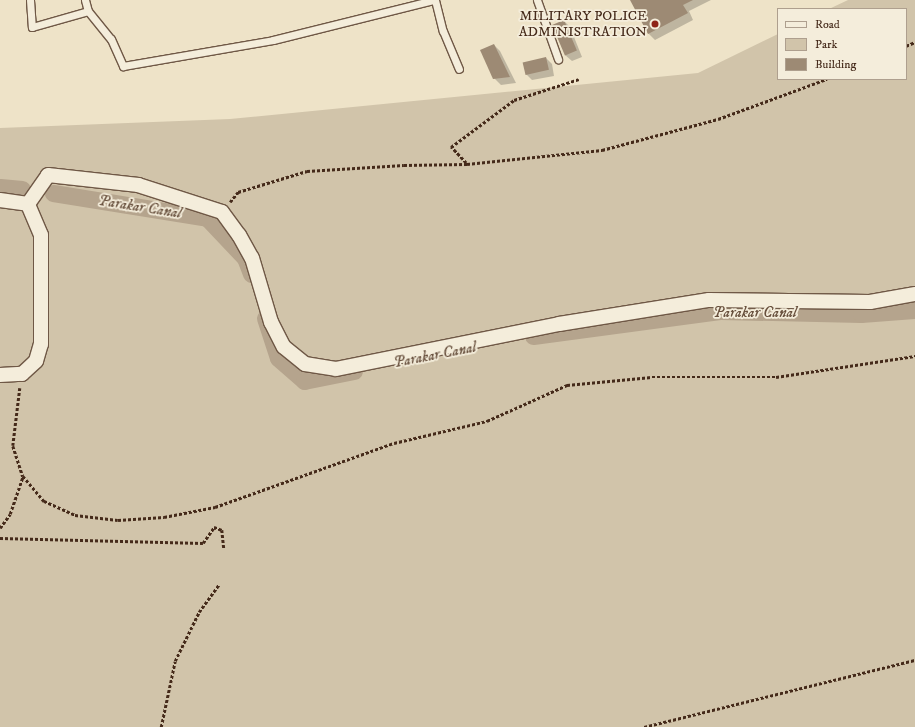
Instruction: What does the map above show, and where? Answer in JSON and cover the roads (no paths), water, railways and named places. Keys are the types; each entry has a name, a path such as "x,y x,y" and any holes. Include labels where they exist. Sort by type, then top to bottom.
{"street":[{"path":"28,204 48,175 138,185 222,212 239,235 252,258 271,322 284,347 306,364 336,369 560,324 709,300 870,302 915,294"},
{"path":"0,200 28,204"},
{"path":"0,375 22,374 36,361 41,344 41,235 28,204"}],"lane":[{"path":"30,0 32,27 88,11"},
{"path":"85,0 88,11 111,39 123,66 273,40 434,0 443,31 459,69"},
{"path":"537,0 558,59"}],"waterway":[{"name":"Parakar Canal","path":"0,187 22,189"},
{"name":"Parakar Canal","path":"53,193 207,218 245,258 251,274"},
{"name":"Parakar Canal","path":"533,336 721,311 861,314 915,310"},
{"name":"Parakar Canal","path":"265,318 278,358 304,381 354,371"}],"place":[{"name":"MILITARY POLICE ADMINISTRATION","path":"655,24"}]}
